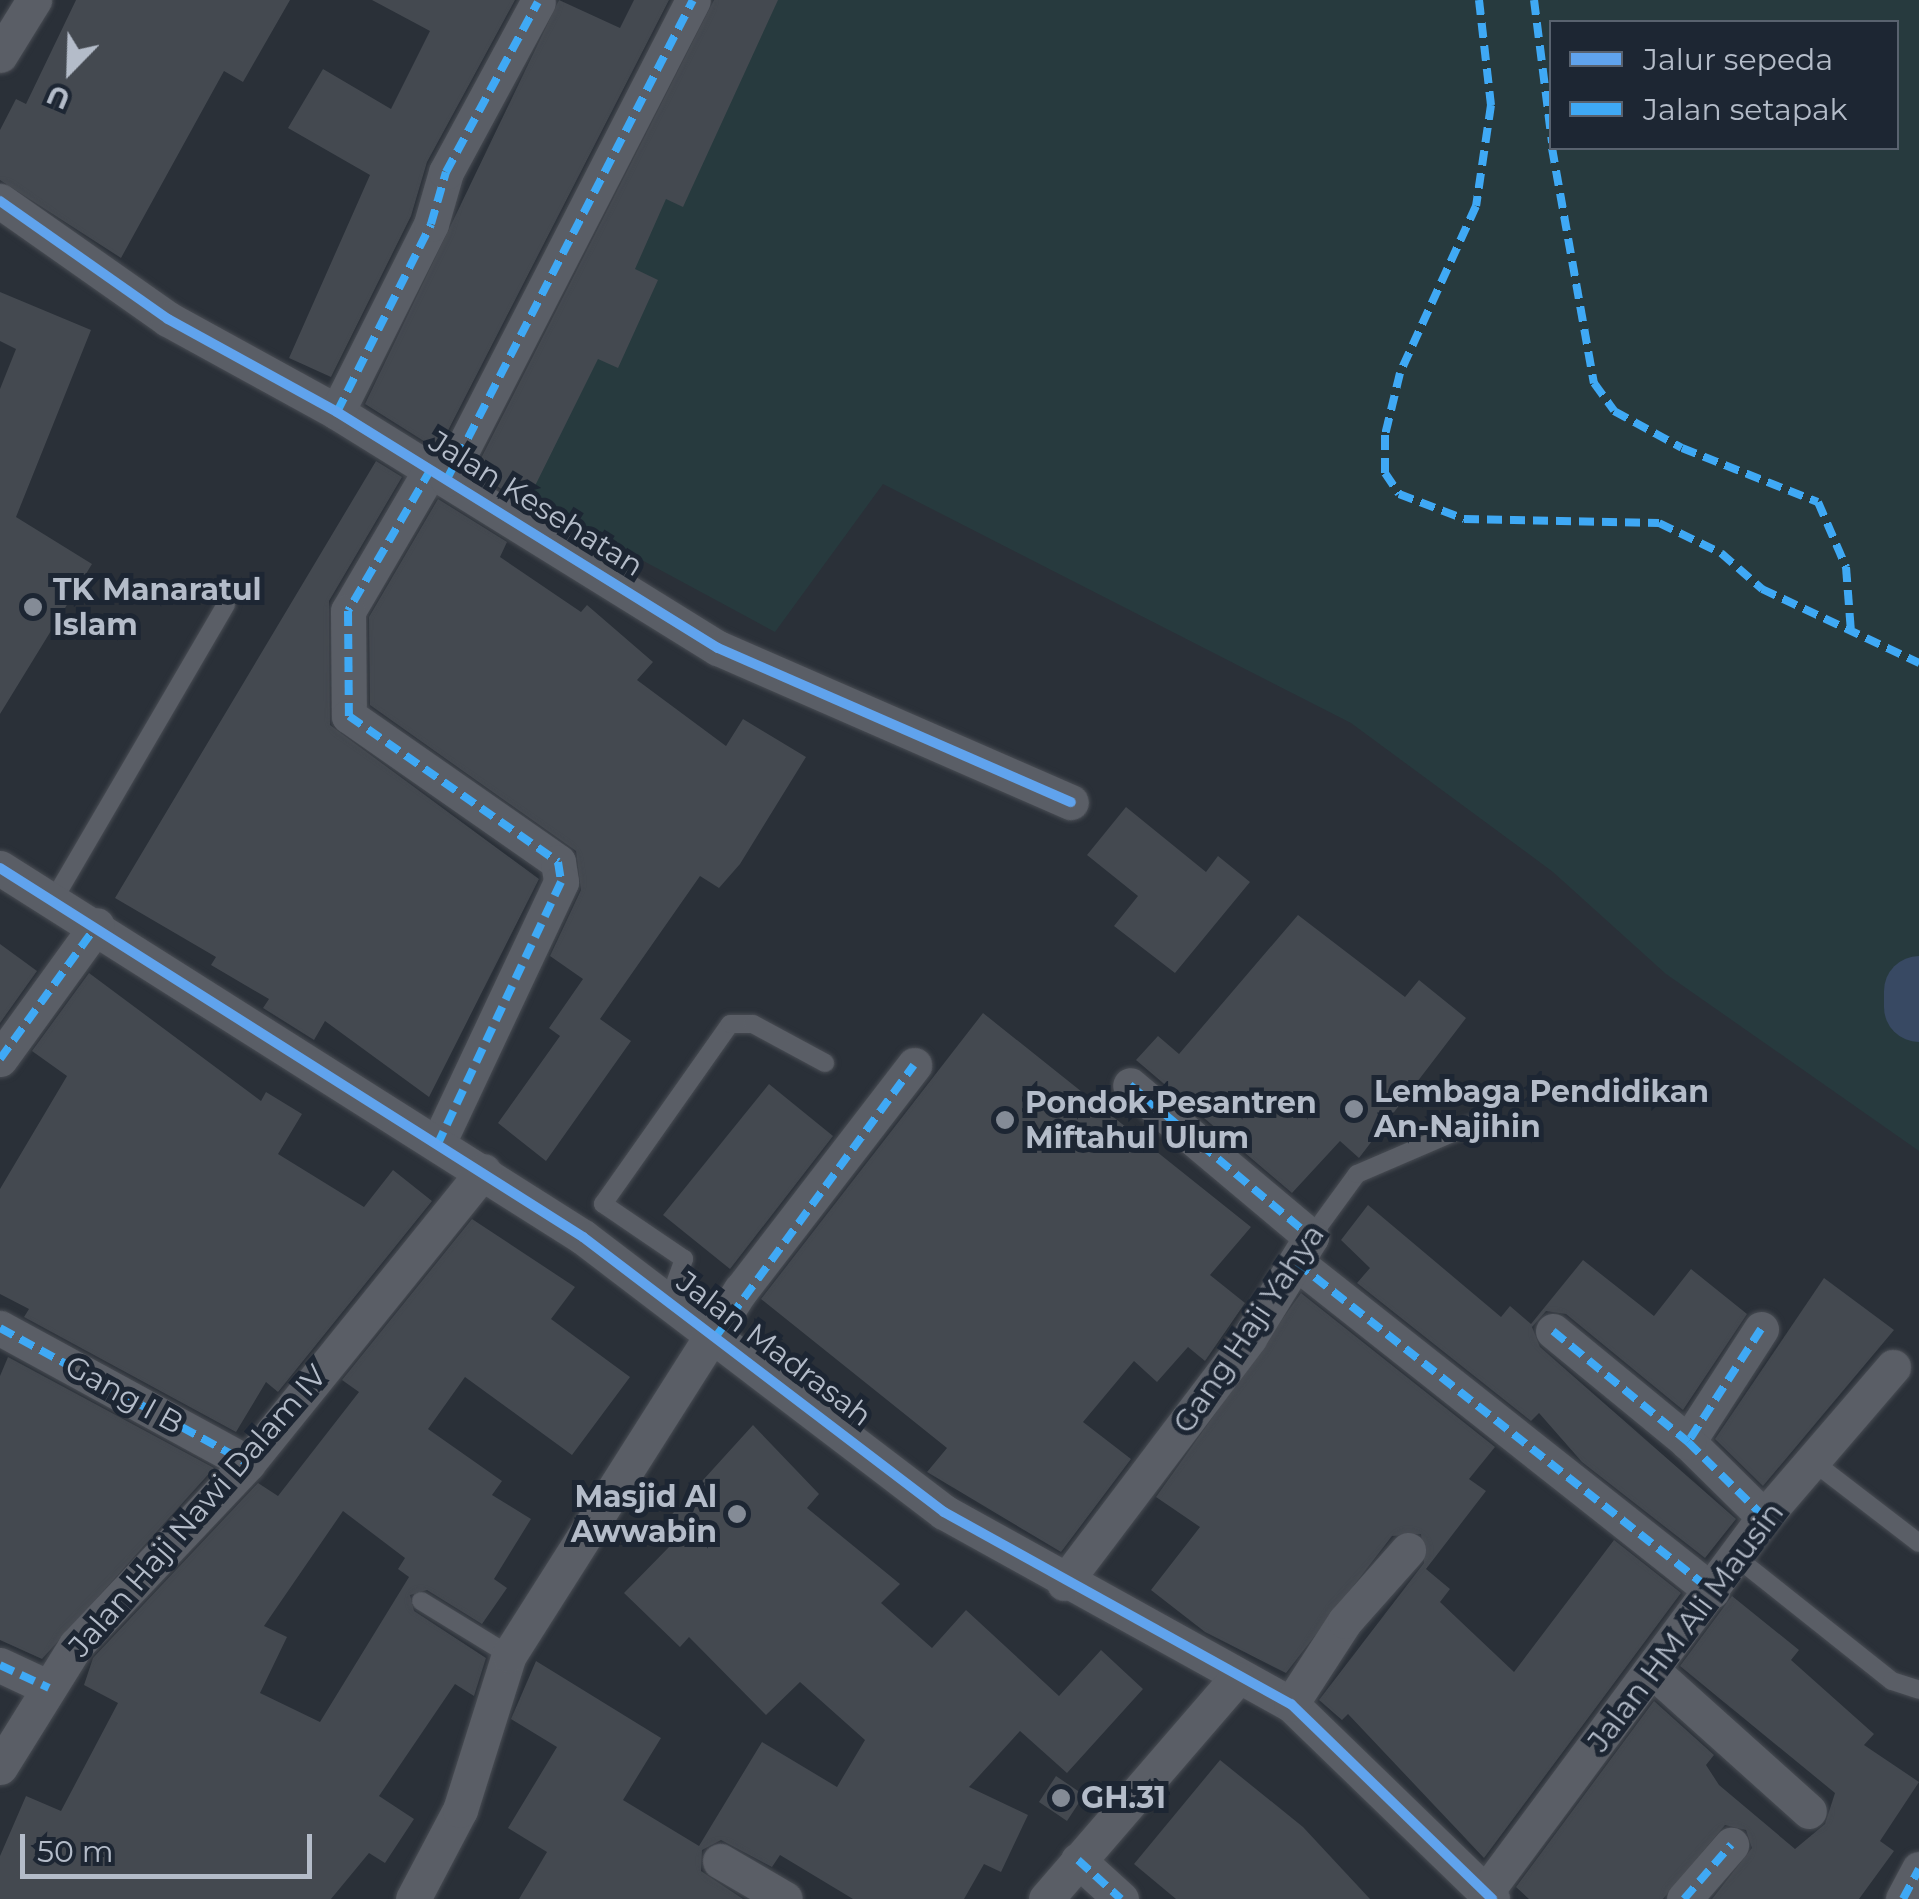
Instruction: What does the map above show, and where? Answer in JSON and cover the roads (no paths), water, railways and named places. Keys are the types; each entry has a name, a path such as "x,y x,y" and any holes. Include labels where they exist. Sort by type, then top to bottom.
{"street":[{"path":"0,55 34,0"},
{"path":"440,1141 560,882 558,862 349,716 348,611 438,474 693,0"},
{"path":"338,412 430,224 446,172 538,2"},
{"name":"Jalan Kesehatan","path":"0,201 168,319 338,412 718,648 1072,802"},
{"name":"Jalan Madrasah","path":"0,868 484,1170 669,1300 944,1512 1236,1679 1291,1704 1488,1896"},
{"path":"0,1059 97,925"},
{"path":"413,1899 460,1810 509,1656 716,1335 914,1065"},
{"path":"1130,1085 1304,1250 1712,1591"},
{"name":"Jalan Haji Nawi Dalam IV","path":"0,1767 76,1646 248,1462 484,1170"},
{"name":"Gang Haji Yahya","path":"1064,1583 1304,1250"},
{"name":"Gang I B","path":"0,1328 248,1462"},
{"path":"1688,1442 1762,1329"},
{"path":"1552,1331 1688,1442 1764,1517"},
{"name":"Jalan HM Ali Mausin","path":"1488,1896 1764,1517 1815,1463 1893,1368"},
{"path":"1291,1704 1345,1621 1408,1550"},
{"path":"0,1665 49,1688"},
{"path":"1654,1672 1808,1811"},
{"path":"1046,1899 1236,1679"},
{"path":"1684,1899 1731,1845"},
{"path":"1078,1860 1121,1899"},
{"path":"720,1862 785,1899"},
{"path":"1903,1899 1919,1869"}],"lane":[{"path":"54,899 226,605"},
{"path":"669,1300 684,1259 602,1204 730,1024 753,1024 825,1063"},
{"name":"Gang Haji Yahya","path":"1304,1250 1357,1174 1472,1126"},
{"path":"1815,1463 1919,1543"},
{"path":"1736,1557 1892,1681 1919,1690"},
{"path":"421,1600 509,1656"}],"waterway":[{"path":"1919,991 1919,1007"}],"place":[{"name":"TK Manaratul Islam","path":"33,607"},
{"name":"Lembaga Pendidikan An-Najihin","path":"1354,1109"},
{"name":"Pondok Pesantren Miftahul Ulum","path":"1005,1120"},
{"name":"Masjid Al Awwabin","path":"737,1514"},
{"name":"GH.31","path":"1061,1798"}]}
